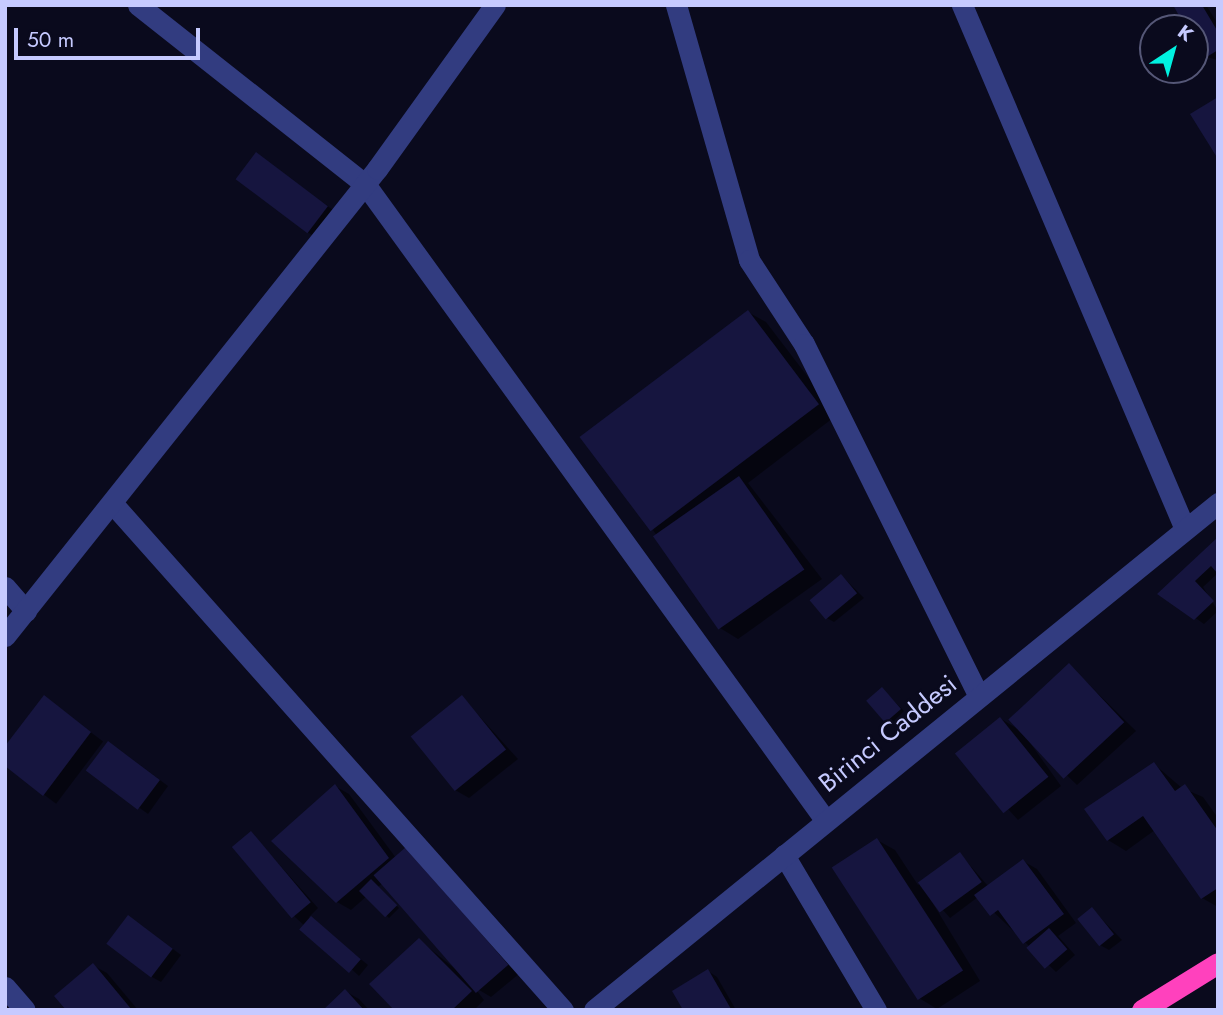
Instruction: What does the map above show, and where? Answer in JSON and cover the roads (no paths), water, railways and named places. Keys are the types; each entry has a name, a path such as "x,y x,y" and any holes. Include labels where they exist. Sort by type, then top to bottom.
{"highway":[{"path":"1142,1010 1218,963"}],"street":[{"path":"138,5 365,184 825,821"},
{"path":"5,636 114,503 365,184 495,5"},
{"path":"676,5 749,260 804,344 979,696"},
{"path":"962,5 1185,529"},
{"name":"Birinci Caddesi","path":"594,1010 1218,502"},
{"path":"114,503 563,1010"},
{"path":"5,587 26,611"},
{"path":"784,855 876,1010"},
{"path":"5,987 25,1010"}]}
